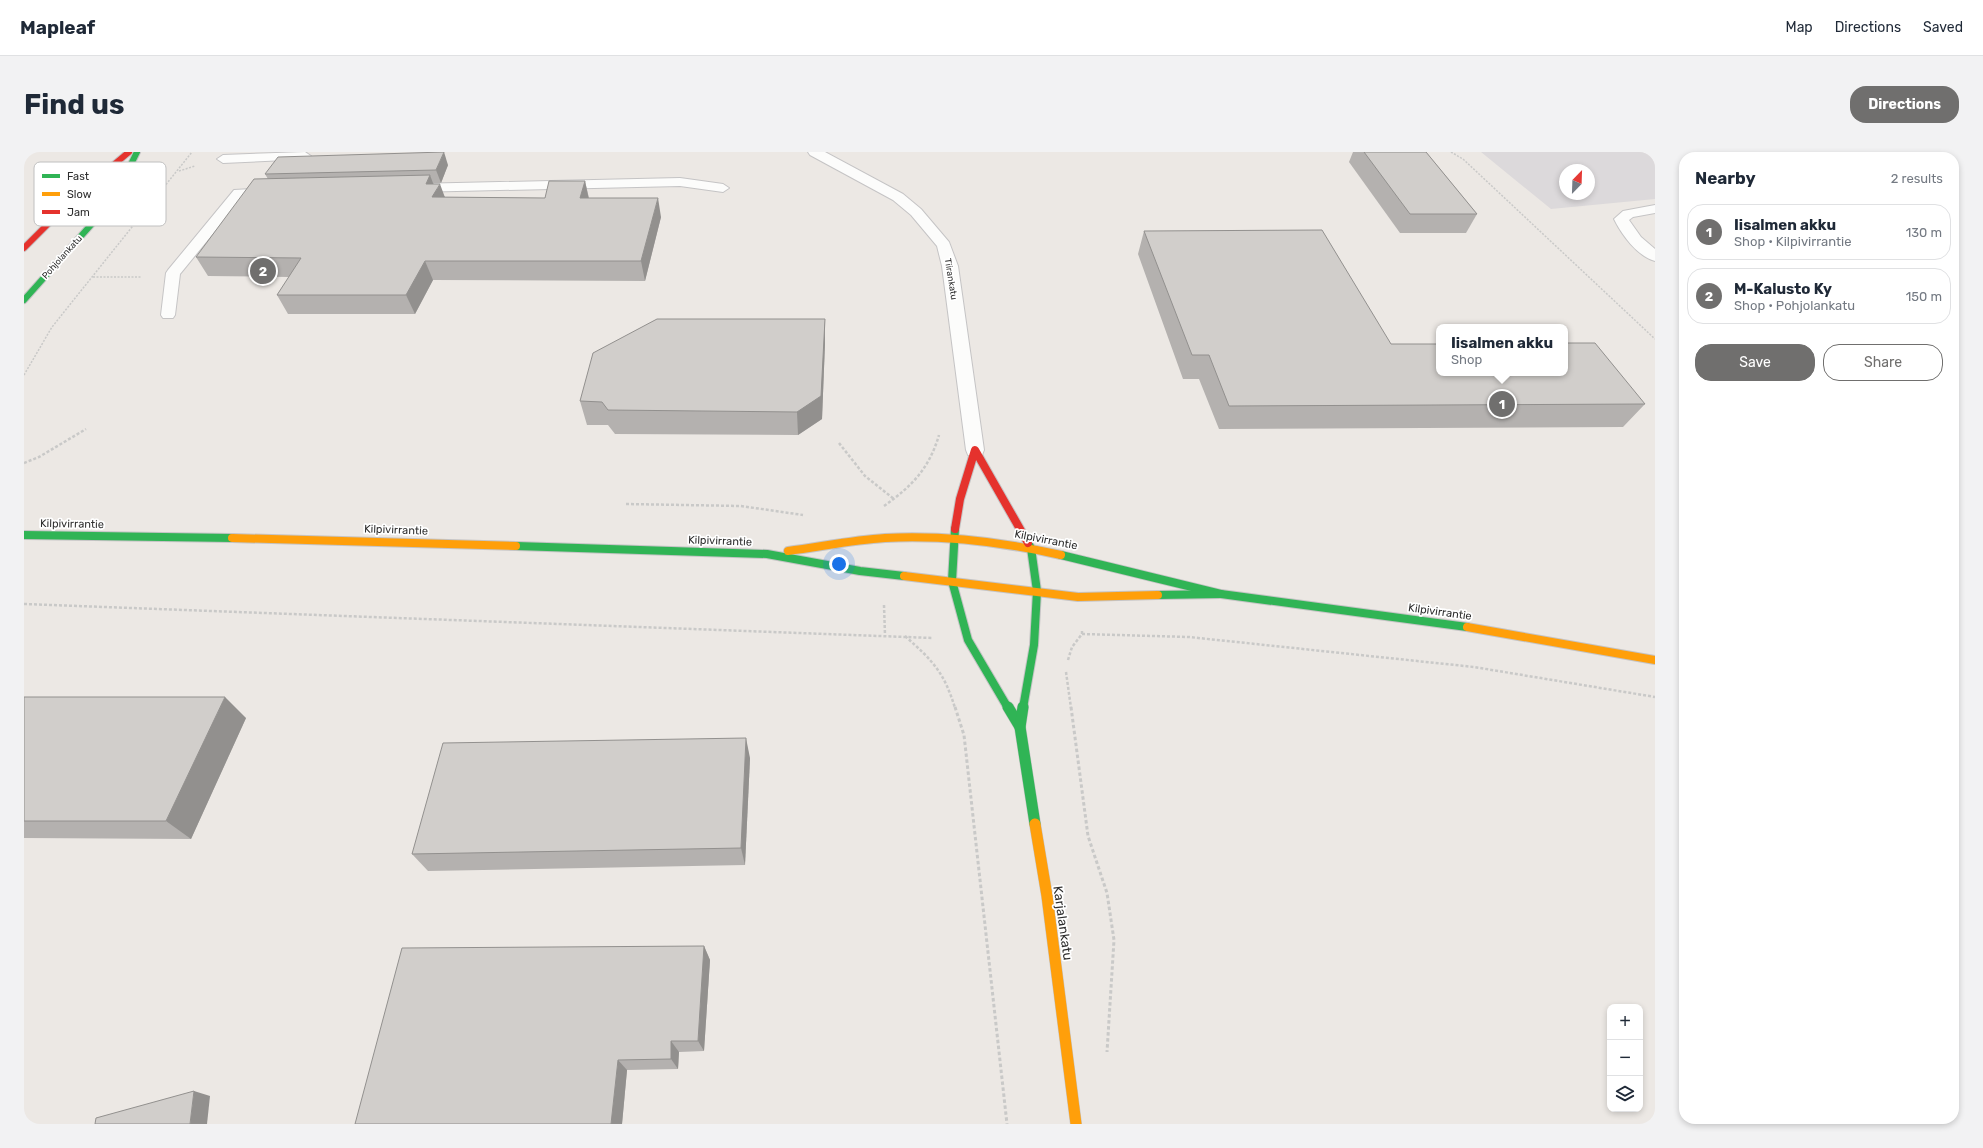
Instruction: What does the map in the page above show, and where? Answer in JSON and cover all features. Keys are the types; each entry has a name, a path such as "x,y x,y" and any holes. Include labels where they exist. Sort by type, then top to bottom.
{"street":[{"path":"118,162 130,152"},
{"name":"Pohjolankatu","path":"132,162 137,152"},
{"name":"Tiirankatu","path":"815,152 898,197 916,212 944,245 950,266 975,450 1031,548 1036,592"},
{"path":"1650,210 1628,214 1621,219 1626,228 1640,245 1655,256"},
{"path":"24,248 46,226"},
{"name":"Pohjolankatu","path":"24,300 90,226"},
{"name":"Tiirankatu","path":"954,537 960,499 975,450"},
{"name":"Kilpivirrantie","path":"24,535 347,540 767,554 860,571 952,580 1078,597 1221,594"},
{"name":"Kilpivirrantie","path":"767,554 884,538 954,537 1031,548 1221,594 1469,627 1655,660"},
{"name":"Karjalankatu","path":"954,537 952,580 968,640 1020,727"},
{"name":"Karjalankatu","path":"1036,592 1034,645 1020,727 1047,896 1076,1124"}],"lane":[{"path":"223,159 318,156"},
{"path":"404,189 680,182 723,188"},
{"path":"168,315 173,273 239,193 286,192"}],"path":[{"path":"166,184 192,152"},
{"path":"1451,152 1463,159 1655,339"},
{"path":"24,375 52,327 133,226"},
{"path":"92,277 172,277"},
{"path":"24,463 40,457 86,430"},
{"path":"884,506 908,489 925,471 935,453 940,430"},
{"path":"839,443 865,476 894,499"},
{"path":"626,504 741,506 807,516"},
{"path":"24,604 885,635 933,638"},
{"path":"884,604 885,635"},
{"path":"1068,662 1072,647 1082,634 1190,636 1474,667 1655,697"},
{"path":"905,636 931,659 948,685 964,735 1007,1124"},
{"path":"1065,670 1088,836 1107,893 1114,940 1106,1060"}],"shaded area":[{"path":"1481,152 1655,152 1655,199 1551,209"}],"building":[{"path":"444,152 436,170 265,174 278,157"},
{"path":"1364,152 1426,152 1477,214 1410,214"},
{"path":"430,175 426,184 440,184 432,197 545,198 549,181 585,181 580,198 658,198 641,261 425,261 406,295 277,295 301,258 196,257 254,179"},
{"path":"1322,230 1391,344 1436,344 1436,376 1568,376 1568,343 1595,343 1645,404 1229,406 1209,355 1192,355 1144,231"},
{"path":"657,319 825,319 821,396 797,412 608,410 602,402 580,401 593,353"},
{"path":"24,697 225,697 166,821 24,821"},
{"path":"746,738 741,848 412,854 443,743"},
{"path":"704,946 698,1041 671,1041 671,1059 618,1060 611,1124 355,1124 402,948"},
{"path":"194,1091 190,1124 95,1124 96,1118"}],"traffic: fast":[{"path":"132,162 137,152"},
{"path":"24,300 90,226"},
{"path":"955,529 952,581 968,640 1020,727"},
{"path":"24,535 232,538"},
{"path":"1028,543 1031,548 1037,591 1034,645 1020,727 1035,824"},
{"path":"516,546 767,554 860,571 904,576"},
{"path":"1061,555 1221,594 1467,627"},
{"path":"1158,595 1221,594"}],"traffic: slow":[{"path":"788,551 873,539 930,537 996,543 1061,555"},
{"path":"232,538 516,546"},
{"path":"904,576 1078,597 1158,595"},
{"path":"1467,627 1655,660"},
{"path":"1035,824 1047,896 1076,1124"}],"traffic: jam":[{"path":"117,162 129,152"},
{"path":"24,248 46,226"},
{"path":"955,529 960,499 975,450 1028,543"}],"place":[{"name":"M-Kalusto Ky","path":"263,271"},
{"name":"Iisalmen akku","path":"1502,404"}]}
